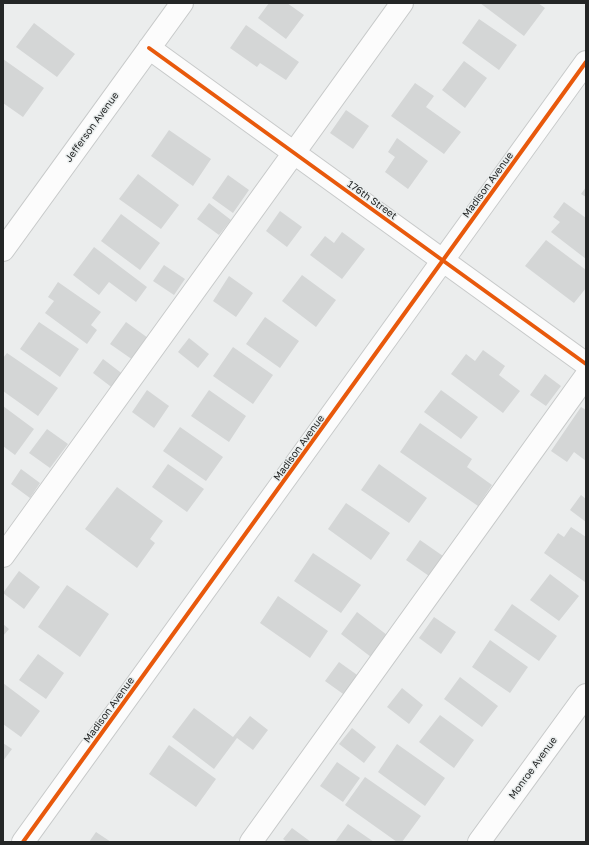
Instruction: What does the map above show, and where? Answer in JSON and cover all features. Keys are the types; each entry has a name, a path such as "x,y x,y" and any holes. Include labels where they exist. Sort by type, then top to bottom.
{"street":[{"name":"Jefferson Avenue","path":"3,250 182,3"},
{"path":"3,556 402,3"},
{"name":"176th Street","path":"149,48 586,364"},
{"name":"Madison Avenue","path":"23,842 444,261 586,62"},
{"path":"251,842 586,376"},
{"name":"Monroe Avenue","path":"480,842 586,695"}],"building":[{"path":"269,3 287,3 304,15 286,39 258,18"},
{"path":"480,3 538,3 545,8 524,36"},
{"path":"479,19 517,45 499,70 462,43"},
{"path":"34,23 75,54 57,77 16,47"},
{"path":"246,25 299,62 286,80 260,63 257,67 230,48"},
{"path":"3,59 44,88 23,117 3,103"},
{"path":"464,61 487,78 465,108 442,90"},
{"path":"415,83 434,96 426,107 461,132 444,154 391,116"},
{"path":"346,110 369,126 353,149 330,133"},
{"path":"169,130 211,159 193,186 151,156"},
{"path":"397,138 428,161 408,189 385,172 395,157 388,152"},
{"path":"138,174 179,205 161,229 119,199"},
{"path":"228,175 249,190 233,213 212,198"},
{"path":"586,187 586,197 581,194"},
{"path":"564,202 586,218 586,259 551,232 560,222 553,217"},
{"path":"209,203 231,220 219,235 197,219"},
{"path":"280,211 302,227 287,247 266,231"},
{"path":"121,214 160,243 140,270 101,241"},
{"path":"342,232 365,249 342,279 310,255 325,236 334,243"},
{"path":"546,240 586,270 586,288 574,303 525,266"},
{"path":"94,247 147,287 136,302 109,282 99,295 73,275"},
{"path":"164,265 185,279 174,295 153,281"},
{"path":"302,275 336,300 316,327 282,301"},
{"path":"229,276 253,293 236,317 213,301"},
{"path":"58,282 101,312 91,325 97,330 87,344 45,313 54,301 48,297"},
{"path":"265,317 299,341 280,368 246,344"},
{"path":"39,322 79,349 60,377 20,349"},
{"path":"126,322 148,338 133,360 110,344"},
{"path":"189,338 209,354 198,368 178,352"},
{"path":"233,347 273,375 253,404 213,376"},
{"path":"483,350 505,366 499,375 520,391 503,413 451,374 466,354 475,361"},
{"path":"7,353 58,388 38,416 3,391 3,358"},
{"path":"103,359 124,375 114,389 93,373"},
{"path":"545,374 561,386 546,406 530,395"},
{"path":"147,390 169,406 154,428 132,412"},
{"path":"209,390 246,416 229,442 191,416"},
{"path":"441,390 478,417 461,439 424,412"},
{"path":"3,406 34,429 15,455 3,446"},
{"path":"581,407 586,410 586,461 574,452 567,462 551,451"},
{"path":"420,423 472,459 467,467 492,485 478,506 400,452"},
{"path":"180,427 223,457 206,481 163,451"},
{"path":"47,429 68,444 50,468 29,453"},
{"path":"168,464 204,489 187,512 152,487"},
{"path":"379,464 427,498 409,523 361,490"},
{"path":"21,469 40,483 30,498 11,484"},
{"path":"117,487 163,521 150,539 155,543 137,568 85,529"},
{"path":"581,495 586,499 586,522 570,510"},
{"path":"346,503 390,533 371,560 328,529"},
{"path":"571,527 586,537 585,582 544,553 558,533 564,537"},
{"path":"420,540 443,556 429,576 406,560"},
{"path":"313,553 361,585 341,613 294,581"},
{"path":"19,571 40,587 24,609 3,593"},
{"path":"550,574 579,596 559,621 530,600"},
{"path":"67,585 109,614 80,657 38,627"},
{"path":"278,596 328,631 310,658 260,623"},
{"path":"512,604 557,636 539,661 494,630"},
{"path":"357,612 387,635 371,657 341,634"},
{"path":"434,617 456,632 441,654 419,638"},
{"path":"3,624 9,629 3,636"},
{"path":"490,640 528,667 510,693 472,667"},
{"path":"38,654 64,673 46,699 19,680"},
{"path":"339,662 360,677 346,696 325,681"},
{"path":"460,677 498,706 482,727 444,699"},
{"path":"3,683 40,711 21,737 3,724"},
{"path":"402,688 423,705 409,724 387,707"},
{"path":"194,708 233,737 250,716 268,730 253,750 237,738 214,769 172,737"},
{"path":"440,715 474,740 454,768 419,742"},
{"path":"352,728 376,747 364,763 339,744"},
{"path":"3,743 12,749 3,761"},
{"path":"397,744 445,778 425,806 378,772"},
{"path":"169,745 216,779 196,807 149,774"},
{"path":"337,762 360,778 343,802 320,786"},
{"path":"365,777 421,816 402,842 397,842 345,805"},
{"path":"348,824 374,842 335,842"},
{"path":"292,828 311,842 287,842 283,839"},
{"path":"96,832 111,842 89,842"}],"cycle path":[{"path":"149,48 586,364"},
{"path":"23,842 586,62"}]}
